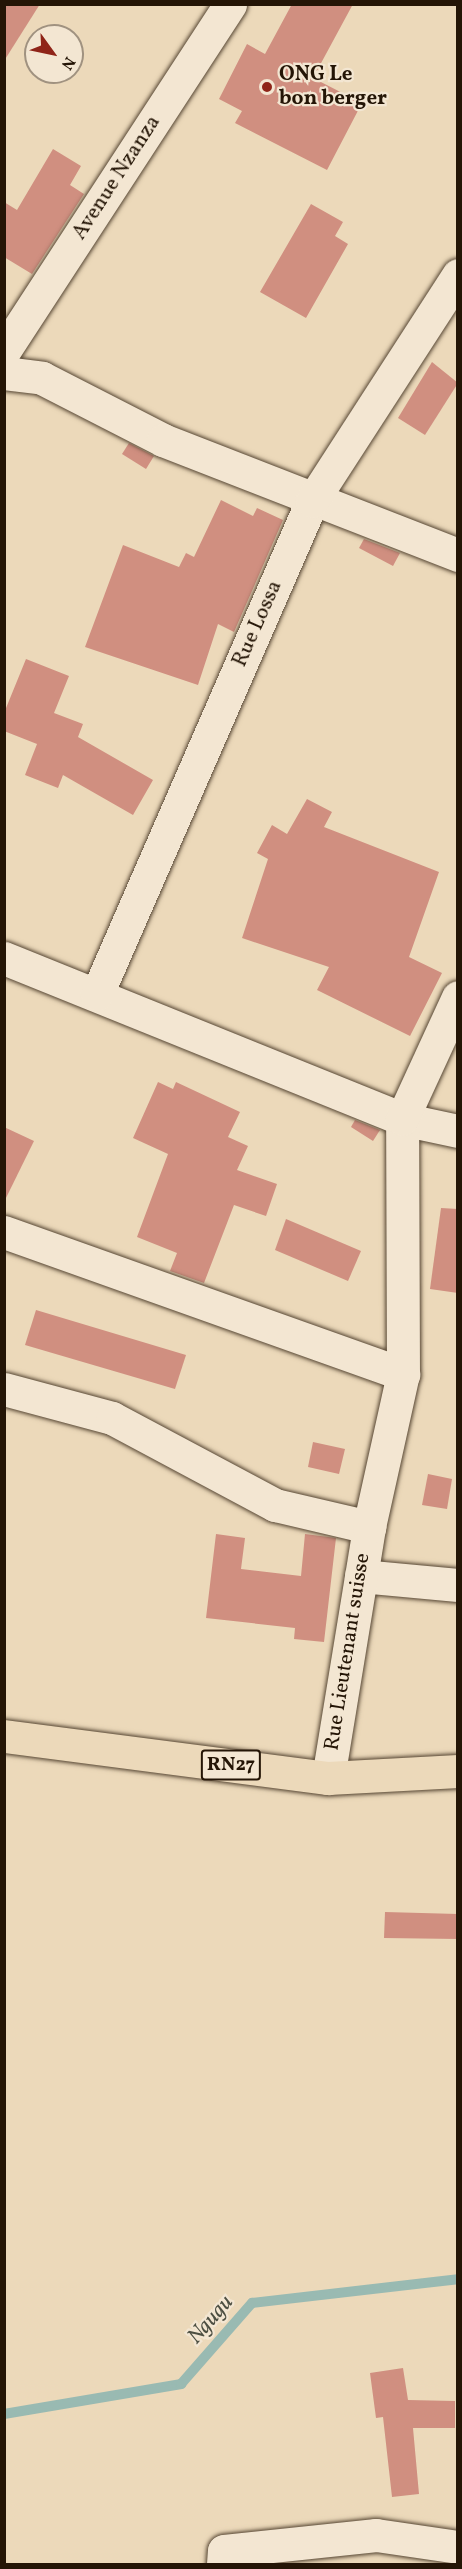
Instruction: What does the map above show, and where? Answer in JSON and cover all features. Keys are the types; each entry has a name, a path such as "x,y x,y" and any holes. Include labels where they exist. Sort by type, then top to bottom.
{"main road":[{"name":"RN27","path":"4,1736 328,1778 458,1771"}],"street":[{"name":"Avenue Nzanza","path":"4,351 230,4"},
{"name":"Rue Lossa","path":"97,994 312,501 458,275"},
{"path":"4,373 42,378 163,440 312,501 458,555"},
{"path":"4,958 402,1119 458,1131"},
{"path":"402,1119 458,997"},
{"name":"Rue Lieutenant suisse","path":"328,1778 369,1527 403,1374 402,1119"},
{"path":"4,1232 403,1374"},
{"path":"4,1389 112,1418 274,1505 369,1527"},
{"path":"361,1576 458,1585"},
{"path":"223,2565 224,2551 376,2535 458,2547"}],"building":[{"path":"4,4 40,4 27,24 24,24 24,29 4,61"},
{"path":"292,4 353,4 313,78 362,103 327,170 235,123 242,111 219,99 247,44 265,54"},
{"path":"53,149 81,166 70,185 84,194 32,274 4,257 4,202 17,210"},
{"path":"311,204 343,222 335,236 348,244 306,318 260,292"},
{"path":"432,362 458,383 425,435 398,418"},
{"path":"129,443 154,456 146,469 122,454"},
{"path":"221,500 253,516 257,508 283,520 234,632 218,624 198,685 85,647 123,545 179,567 186,553 194,557"},
{"path":"364,539 400,553 393,566 359,548"},
{"path":"26,659 69,676 54,713 83,724 78,737 153,780 133,815 63,775 58,788 25,775 37,744 4,731 4,713"},
{"path":"307,799 332,812 324,827 439,872 409,957 442,973 410,1036 317,990 329,967 242,938 268,859 257,853 272,825 287,834"},
{"path":"158,1082 173,1089 176,1082 240,1112 228,1137 248,1146 237,1170 277,1184 266,1216 234,1205 204,1283 170,1271 177,1253 137,1237 168,1154 133,1138"},
{"path":"355,1120 380,1130 373,1141 351,1127"},
{"path":"4,1127 34,1141 4,1202"},
{"path":"441,1208 458,1209 458,1293 430,1289"},
{"path":"286,1219 361,1251 348,1281 275,1250"},
{"path":"36,1310 186,1355 175,1389 25,1345"},
{"path":"313,1442 345,1449 339,1474 308,1467"},
{"path":"428,1474 452,1479 447,1509 422,1505"},
{"path":"216,1534 245,1538 241,1569 301,1576 305,1534 336,1538 324,1642 294,1639 295,1628 206,1618"},
{"path":"385,1912 458,1914 458,1939 384,1938"},
{"path":"403,2368 408,2400 455,2401 455,2428 413,2428 419,2494 392,2497 383,2417 376,2418 370,2373"}],"waterway":[{"name":"Ngugu","path":"4,2414 181,2384 252,2303 458,2279"}],"place":[{"name":"ONG Le bon berger","path":"267,87"}]}
